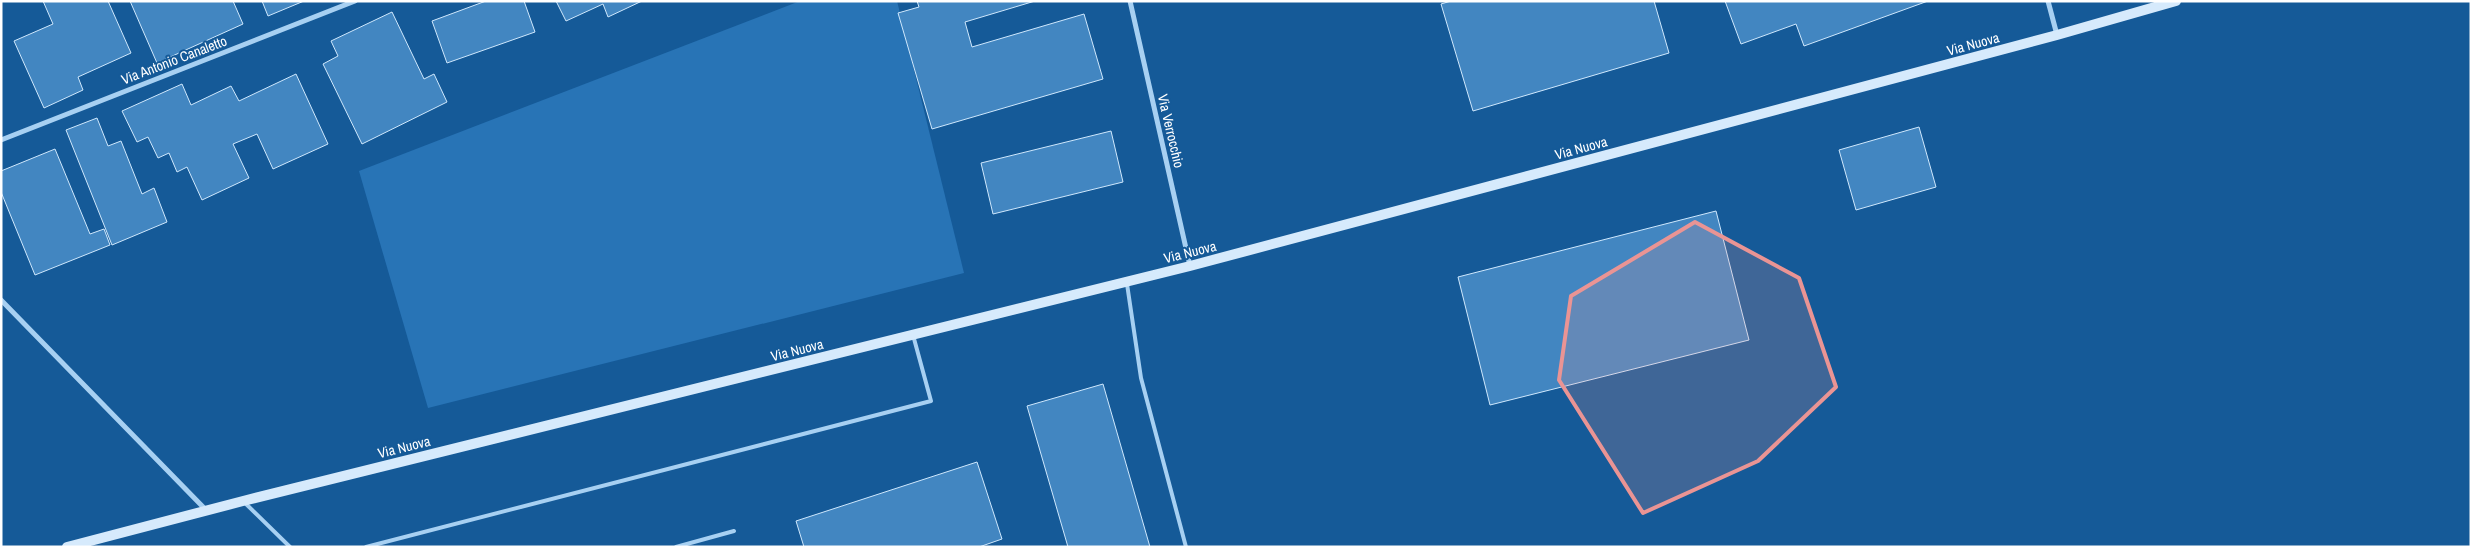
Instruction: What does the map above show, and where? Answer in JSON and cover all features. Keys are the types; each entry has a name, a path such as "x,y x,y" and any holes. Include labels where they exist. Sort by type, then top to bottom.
{"main road":[{"name":"Via Nuova","path":"67,547 206,510 1190,266 2057,35 2176,1"}],"street":[{"name":"Via Antonio Canaletto","path":"1,140 355,1"},
{"name":"Via Verrocchio","path":"1130,1 1190,266"},
{"path":"2048,1 2057,35"},
{"path":"1,300 206,510"}],"lane":[{"path":"1126,282 1142,378 1186,547"},
{"path":"366,547 931,401 913,335"},
{"path":"243,501 290,547"},
{"path":"676,547 734,531"}],"highlighted area":[{"path":"1695,222 1799,278 1836,387 1758,461 1643,513 1559,380 1571,296"}],"shaded area":[{"path":"800,1 897,1 964,273 428,408 359,171"}],"building":[{"path":"43,1 108,1 131,53 78,77 83,90 44,108 14,41 53,24"},
{"path":"130,1 233,1 243,24 157,63"},
{"path":"262,1 304,1 268,16"},
{"path":"486,1 524,1 535,32 447,63 432,21"},
{"path":"556,1 642,1 608,17 603,4 566,21"},
{"path":"917,1 1035,1 965,22 972,47 1084,14 1103,79 932,129 898,13 919,7"},
{"path":"1451,1 1654,1 1669,53 1473,111 1441,4"},
{"path":"1725,1 1928,1 1804,46 1796,24 1741,44"},
{"path":"392,12 424,79 434,74 447,102 362,144 323,64 338,56 331,41"},
{"path":"296,74 328,144 273,169 257,134 233,144 249,178 202,200 187,167 177,172 169,153 158,158 148,137 137,142 122,111 182,84 191,105 231,86 239,101"},
{"path":"97,118 108,146 121,141 142,194 154,188 167,222 112,245 66,130"},
{"path":"1919,127 1936,187 1856,210 1839,150"},
{"path":"1111,131 1123,182 993,214 981,163"},
{"path":"55,149 90,234 104,229 110,245 35,275 1,192 1,171"},
{"path":"1716,211 1749,340 1490,405 1458,277"},
{"path":"1103,384 1150,547 1068,547 1027,406"},
{"path":"977,462 1002,539 979,547 804,547 796,521"}]}
